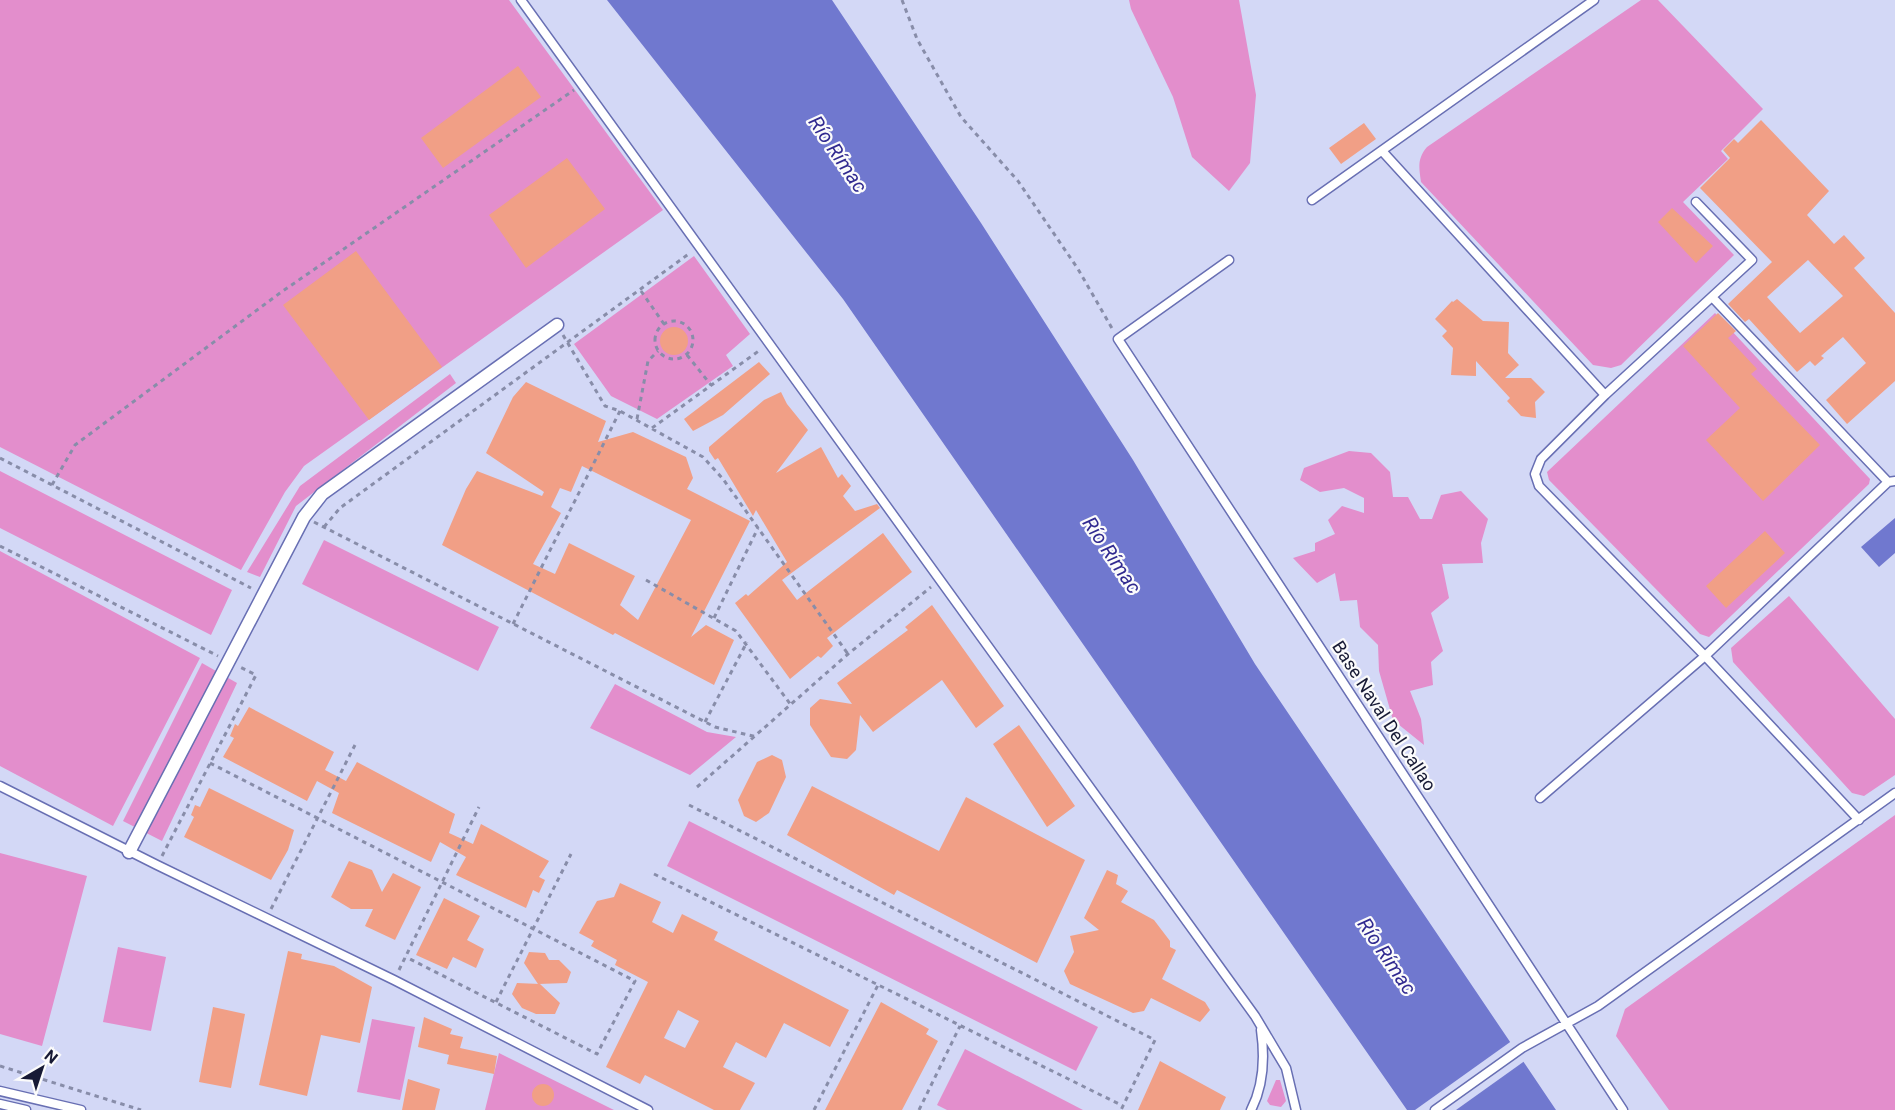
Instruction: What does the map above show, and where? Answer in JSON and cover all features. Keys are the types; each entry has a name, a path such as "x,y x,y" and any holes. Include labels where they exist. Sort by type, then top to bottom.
{"street":[{"path":"129,852 304,517 322,494 557,326"}],"lane":[{"path":"521,0 1260,1023 1286,1068 1296,1110"},
{"path":"1312,200 1383,152 1594,0"},
{"path":"1383,152 1605,395"},
{"path":"1696,202 1752,260 1605,395 1541,459 1535,474 1539,486 1705,656 1859,819"},
{"path":"1118,339 1229,260"},
{"path":"1540,798 1705,656 1892,481 1712,297"},
{"name":"Base Naval Del Callao","path":"1118,339 1623,1110"},
{"path":"0,786 129,852 394,980 648,1110"},
{"path":"1435,1110 1522,1048 1598,1006 1895,794"},
{"path":"1251,1110 1261,1091 1263,1045 1260,1023"},
{"path":"0,1091 81,1110"},
{"path":"0,1104 26,1110"}],"path":[{"path":"902,0 917,39 961,117 1018,181 1078,269 1118,339"},
{"path":"52,485 75,445 280,293 583,84"},
{"path":"324,527 340,508 699,247"},
{"path":"641,291 664,324"},
{"path":"676,321 691,332 693,344 687,355 682,358 668,359 658,351 655,339 664,324 676,321"},
{"path":"557,326 605,406 620,411 703,457 758,528 848,654"},
{"path":"652,428 769,344"},
{"path":"637,420 648,361 658,351"},
{"path":"687,355 711,385"},
{"path":"513,624 620,411"},
{"path":"0,458 263,594"},
{"path":"304,517 715,727 757,737"},
{"path":"714,618 758,528"},
{"path":"0,546 256,675 157,865"},
{"path":"646,580 736,631 747,642 791,706"},
{"path":"697,787 757,737 848,654 939,580"},
{"path":"705,722 747,642"},
{"path":"266,919 355,745"},
{"path":"210,762 635,981 597,1054 406,957"},
{"path":"654,874 1122,1108 1155,1040 689,805"},
{"path":"394,980 479,807"},
{"path":"495,1002 571,854"},
{"path":"814,1110 878,985"},
{"path":"925,1110 920,1109 960,1026"},
{"path":"0,1066 141,1110"}],"shaded area":[{"path":"0,0 509,0 663,210 304,466 285,492 241,570 0,447"},
{"path":"1129,0 1239,0 1256,95 1250,163 1229,191 1192,157 1173,97 1131,9"},
{"path":"1641,0 1658,0 1763,109 1721,151 1728,159 1683,202 1734,255 1621,365 1611,368 1593,365 1421,182 1420,163 1427,147"},
{"path":"694,256 750,334 726,355 733,366 657,419 611,396 574,344"},
{"path":"1715,313 1870,479 1869,484 1709,637 1700,634 1549,480 1547,472"},
{"path":"450,374 456,383 296,506 260,577 247,572 300,486"},
{"path":"1349,451 1371,453 1390,472 1393,497 1408,497 1420,519 1432,519 1441,495 1461,491 1488,519 1481,543 1483,563 1442,564 1449,598 1431,613 1443,651 1431,662 1433,685 1410,691 1421,719 1424,745 1393,720 1379,671 1378,645 1360,627 1357,600 1340,601 1335,573 1317,583 1293,558 1315,551 1315,543 1335,534 1328,520 1342,506 1364,513 1364,498 1344,488 1320,492 1300,480 1304,468"},
{"path":"0,471 232,590 211,635 0,528"},
{"path":"324,540 499,627 478,671 302,584"},
{"path":"0,551 200,658 113,826 0,766"},
{"path":"1789,596 1895,719 1895,775 1864,796 1852,793 1733,662 1731,648"},
{"path":"202,663 237,683 162,841 123,821"},
{"path":"615,684 707,732 736,737 690,775 590,728"},
{"path":"1895,815 1895,1110 1669,1110 1616,1036 1625,1009"},
{"path":"689,821 1098,1027 1076,1071 667,866"},
{"path":"0,853 87,876 42,1046 0,1034"},
{"path":"118,947 166,957 151,1031 103,1022"},
{"path":"372,1019 415,1027 400,1100 357,1092"},
{"path":"965,1049 1083,1110 947,1110 937,1105"},
{"path":"499,1053 614,1110 485,1110"},
{"path":"1276,1080 1280,1080 1286,1101 1281,1107 1270,1105 1267,1101"}],"water":[{"name":"Río Rímac","path":"607,0 832,0 981,223 1133,460 1255,664 1556,1110 1407,1110 843,299"},
{"path":"1895,518 1895,553 1879,567 1861,547"}],"pier":[{"path":"1513,1040 1526,1060 1456,1110 1415,1110"}],"building":[{"path":"518,66 541,97 443,168 421,138"},
{"path":"1761,120 1829,191 1807,215 1834,244 1844,235 1865,258 1854,268 1895,313 1895,381 1847,424 1826,400 1866,363 1843,337 1821,356 1824,358 1815,366 1810,361 1797,372 1749,319 1745,322 1728,304 1772,262 1700,188 1730,158 1723,150 1734,139 1738,143","holes":["1808,260 1843,296 1800,333 1767,297"]},
{"path":"1364,123 1376,139 1341,164 1329,148"},
{"path":"567,158 605,209 526,268 489,215"},
{"path":"1672,208 1713,246 1696,263 1658,222"},
{"path":"356,251 442,367 369,420 283,305"},
{"path":"1457,299 1483,321 1509,322 1508,353 1519,365 1505,378 1531,378 1545,392 1535,402 1536,418 1521,416 1507,401 1510,398 1476,361 1476,376 1451,375 1453,348 1442,336 1447,331 1435,319 1452,301"},
{"path":"1718,313 1736,331 1728,338 1757,369 1751,374 1820,445 1763,501 1706,440 1740,408 1683,346"},
{"path":"674,327 684,331 688,341 684,351 674,355 664,351 660,341 664,331"},
{"path":"759,362 770,374 723,415 693,431 684,419"},
{"path":"526,382 606,421 598,442 633,432 686,457 693,478 687,489 750,521 691,637 706,625 734,640 714,685 442,545 466,489 477,471 542,496 544,492 486,453 513,397","holes":["582,466 691,520 638,620 620,605 635,576 569,543 555,574 533,564 561,513 551,507 560,488 571,492"]},
{"path":"781,392 787,404 808,430 776,473 821,447 838,478 842,474 851,486 843,496 855,511 877,504 880,508 782,580 797,600 883,533 912,572 827,638 833,646 821,658 818,656 790,679 735,603 746,594 748,596 787,562 756,510 753,516 718,458 715,460 709,451 709,447 764,400"},
{"path":"1765,531 1785,553 1726,608 1706,586"},
{"path":"932,605 1004,706 976,728 942,680 873,732 860,715 856,750 847,759 831,757 810,725 810,708 820,699 852,704 837,683 908,630 905,627"},
{"path":"249,707 334,752 325,770 346,781 357,762 455,814 449,833 473,844 481,824 549,861 539,877 545,880 539,893 533,890 526,908 456,875 466,857 440,842 431,862 332,813 339,793 317,781 307,801 223,757 234,738 230,736 235,724 238,726"},
{"path":"1019,725 1075,806 1047,827 993,744"},
{"path":"772,755 782,760 786,777 769,813 756,822 744,816 738,800 757,762"},
{"path":"812,786 939,851 966,797 1085,860 1037,963 897,890 894,895 787,835"},
{"path":"209,788 294,830 288,850 271,880 184,837 194,817 191,815 195,805 200,807"},
{"path":"349,861 372,870 382,892 393,873 421,887 395,940 365,926 373,909 351,909 331,897"},
{"path":"1107,870 1118,875 1116,884 1128,891 1121,902 1154,920 1170,941 1170,947 1176,950 1162,979 1205,1002 1210,1010 1200,1022 1151,998 1144,1011 1133,1013 1070,984 1064,971 1074,952 1070,936 1099,930 1084,918"},
{"path":"620,883 661,902 652,922 673,933 682,914 718,932 714,940 849,1010 830,1047 784,1023 766,1058 736,1042 723,1067 755,1083 740,1110 714,1110 645,1075 640,1084 606,1067 648,982 615,965 617,960 591,946 594,941 579,933 597,901 614,897","holes":["678,1010 699,1021 685,1048 664,1038"]},
{"path":"444,898 480,916 467,940 484,949 476,968 453,957 447,969 416,955"},
{"path":"288,951 302,954 301,959 334,966 372,987 360,1043 321,1035 307,1096 259,1085"},
{"path":"529,952 545,953 549,960 559,960 571,972 567,983 538,984 524,963"},
{"path":"517,983 540,984 560,1003 555,1014 536,1014 522,1008 512,994"},
{"path":"881,1002 929,1029 926,1034 938,1041 902,1110 825,1110"},
{"path":"213,1007 245,1014 231,1088 199,1082"},
{"path":"424,1017 452,1029 450,1034 463,1037 460,1048 497,1056 494,1074 447,1064 449,1055 418,1047"},
{"path":"1160,1061 1226,1097 1220,1110 1138,1110"},
{"path":"408,1079 440,1089 435,1110 402,1110"},
{"path":"543,1084 551,1087 554,1095 551,1103 543,1106 535,1103 532,1095 535,1087"}]}
